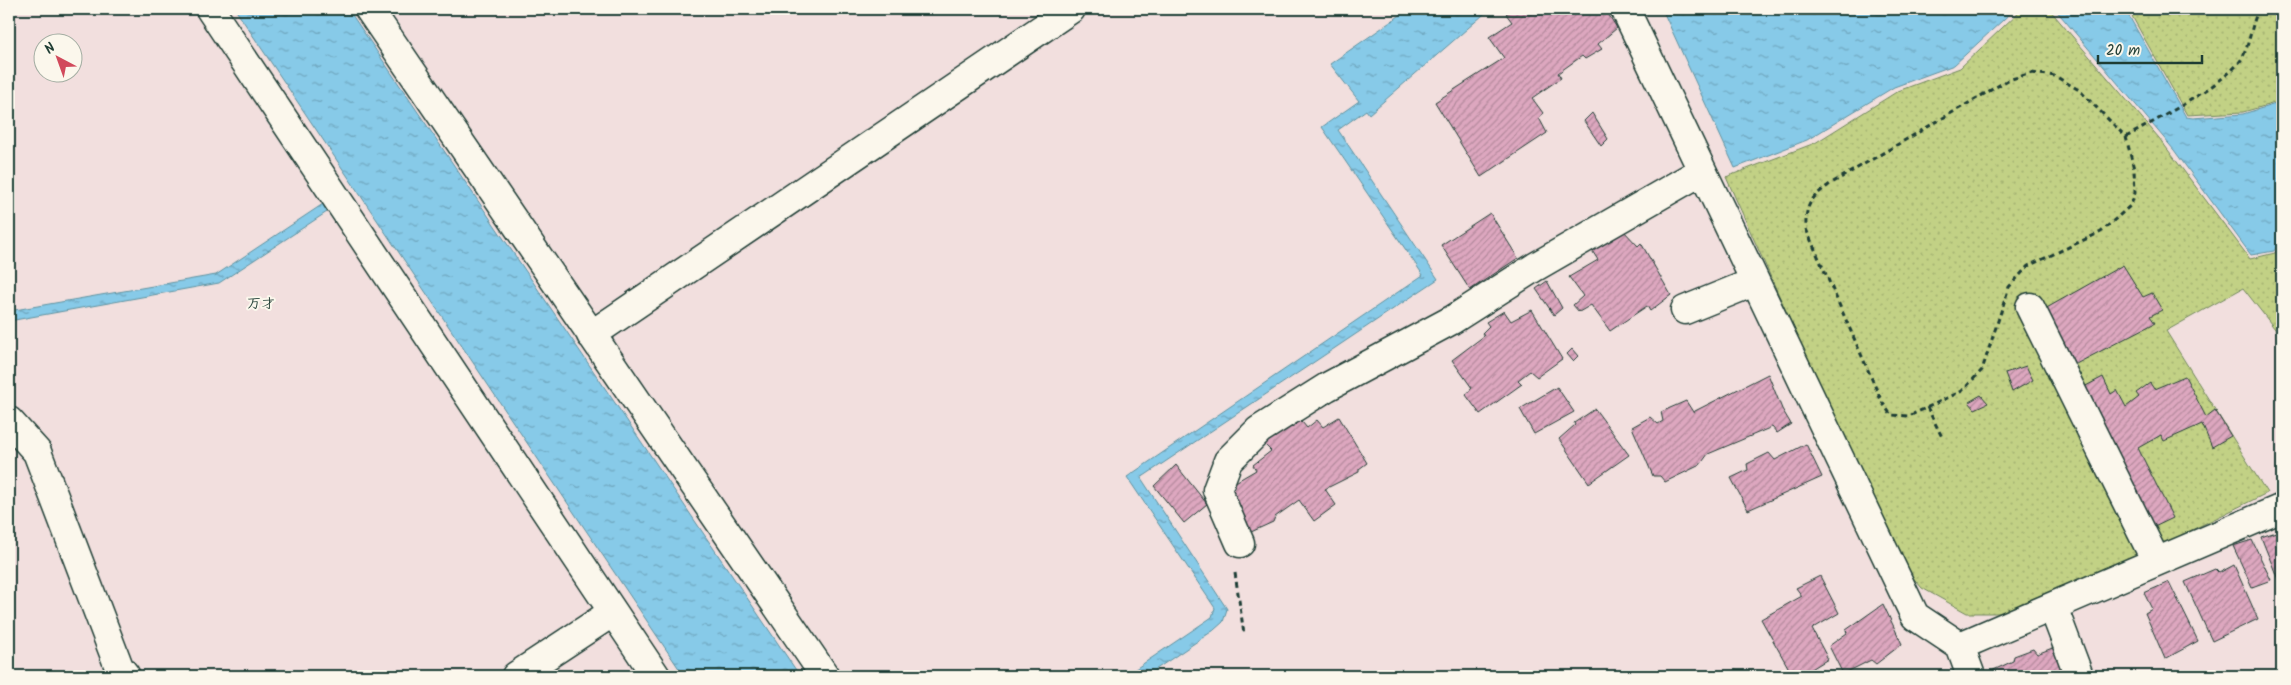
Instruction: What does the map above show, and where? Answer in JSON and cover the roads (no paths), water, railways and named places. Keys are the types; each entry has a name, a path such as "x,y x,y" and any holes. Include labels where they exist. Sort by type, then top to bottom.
{"street":[{"path":"210,9 656,676"},
{"path":"369,9 825,676"},
{"path":"591,334 1070,9"},
{"path":"1625,9 1915,616 1960,646 1971,676"},
{"path":"1240,543 1217,490 1228,461 1259,430 1327,387 1452,320 1535,266 1702,171"},
{"path":"1685,310 1754,282"},
{"path":"2030,307 2156,561"},
{"path":"9,421 37,452 119,666 126,676"},
{"path":"1960,646 2282,508"},
{"path":"2053,607 2079,676"},
{"path":"516,676 612,612"}],"water":[{"path":"235,9 348,9 800,676 684,676"},
{"path":"1409,9 1490,9 1369,114 1366,110 1338,130 1438,279 1141,478 1227,609 1223,622 1214,630 1146,676 1125,676 1212,617 1215,608 1127,477 1423,275 1322,127 1359,101 1330,64"},
{"path":"1662,9 2015,9 1954,65 1894,87 1807,140 1735,168"},
{"path":"2055,9 2125,9 2186,117 2243,114 2282,102 2281,239 2274,251 2251,255 2174,150"},
{"path":"323,204 327,212 219,283 9,321 9,311 216,275"}],"district":[{"name":"万才","path":"261,303"}]}
